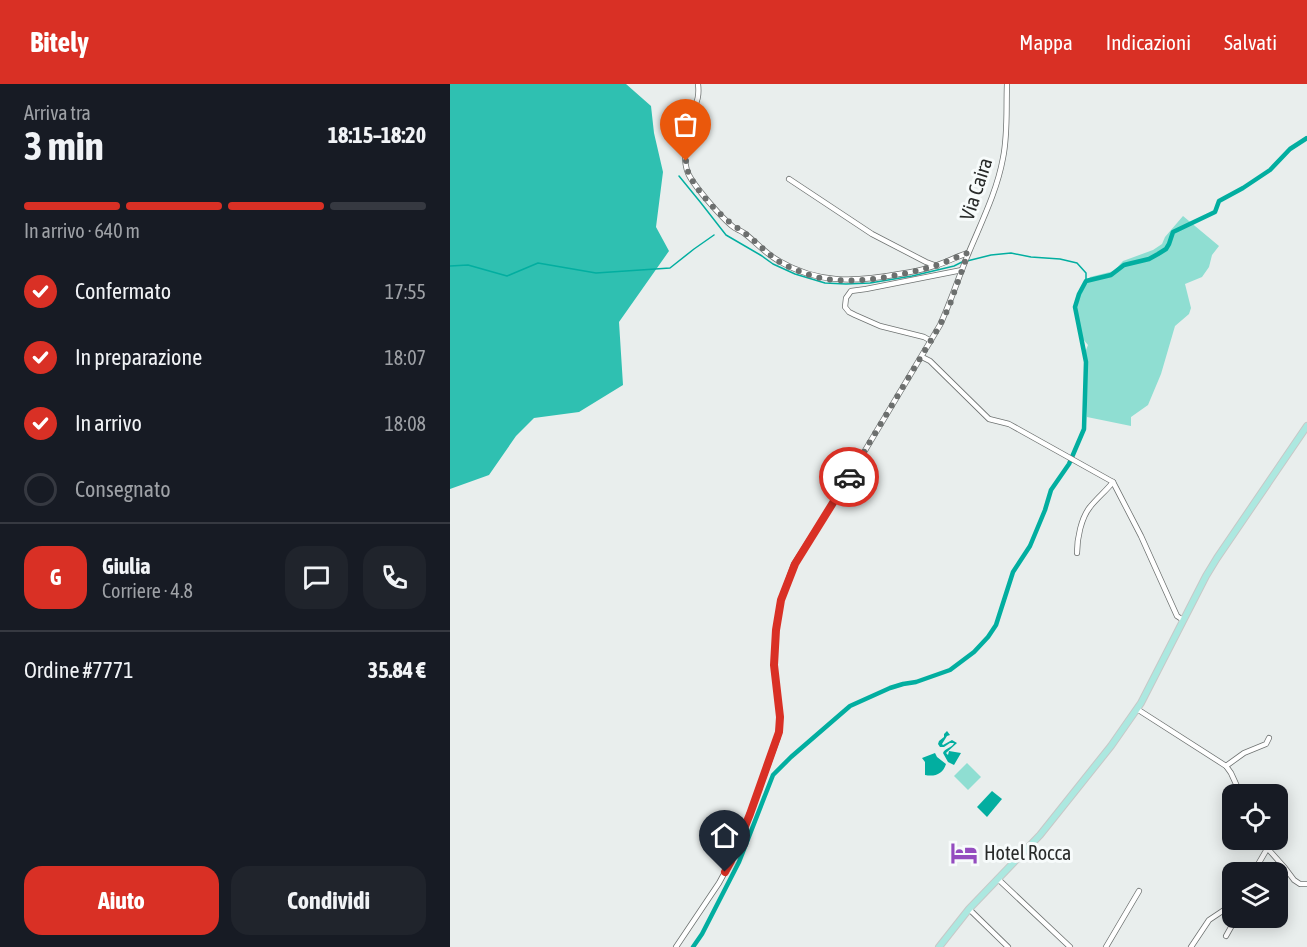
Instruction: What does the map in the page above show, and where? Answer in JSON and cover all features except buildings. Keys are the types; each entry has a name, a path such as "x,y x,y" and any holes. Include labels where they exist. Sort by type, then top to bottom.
{"main road":[{"path":"939,947 969,909 1040,835 1111,746 1137,709 1217,558 1307,426"}],"street":[{"path":"698,84 699,96 686,139 688,173 702,193 733,226 772,257 795,269 821,278 850,281 873,279 937,266 968,253"},
{"name":"Via Caira","path":"676,947 731,861 778,736 780,717 774,665 776,630 781,600 795,564 931,341 949,307 968,253 997,186 1004,156 1007,84"},
{"path":"789,179 872,234 937,266"},
{"path":"931,341 880,327 860,318 845,307 846,298 851,291 962,270"},
{"path":"922,357 930,361 989,418 1009,424 1113,482 1142,537 1177,616 1184,620"},
{"path":"1077,553 1083,520 1089,508 1113,482"},
{"path":"1137,709 1226,766 1236,784"},
{"path":"1226,766 1244,753 1266,744 1269,738"},
{"path":"1268,850 1294,880 1300,884 1307,884"},
{"path":"998,879 1070,947"},
{"path":"1106,947 1139,891"},
{"path":"969,909 1008,947"},
{"path":"1191,947 1209,920 1222,911"},
{"path":"1226,936 1230,928"}],"shaded area":[{"path":"450,84 626,84 651,106 654,133 663,172 656,227 669,251 619,322 623,385 579,412 534,418 516,436 489,475 450,489"},
{"path":"1183,216 1219,246 1212,255 1209,267 1202,277 1185,284 1191,308 1189,314 1175,326 1161,374 1148,405 1131,417 1131,426 1087,417 1084,355 1088,345 1078,333 1077,302 1090,277 1114,271 1123,261 1153,250 1162,244 1165,237"},
{"path":"947,731 950,735 942,744 952,740 957,743 946,753 948,755 949,751 961,753 954,765 948,762 943,753 954,743 944,747 938,744"},
{"path":"935,753 946,764 945,767 938,774 925,775 925,762 922,758"},
{"path":"967,763 981,777 968,790 954,776"},
{"path":"992,791 1002,799 987,817 977,807"}],"waterway":[{"path":"693,947 739,862 773,775 850,706 890,688 950,670 974,652 996,625 1013,572 1030,546 1051,490 1069,464 1084,429 1086,362 1075,307 1086,281 1111,275 1124,265 1149,259 1166,249 1173,232 1215,212 1219,201 1270,170 1290,149 1307,138"},
{"path":"679,176 726,235 773,264 795,274 825,283 870,283 912,276 962,262"},
{"path":"450,266 468,265 507,276 538,263 596,273 670,268 714,235"},
{"path":"967,261 1011,253 1060,259 1077,263 1086,273 1086,281"}],"way so far":[{"path":"686,161 688,173 702,193 733,226 772,257 795,269 821,278 850,281 873,279 924,269 968,253 949,307 940,325 849,477"}],"place":[{"name":"Hotel Rocca","path":"964,853"}],"route":[{"path":"725,872 750,814 779,732 780,717 774,665 781,600 795,564 849,477"}]}
